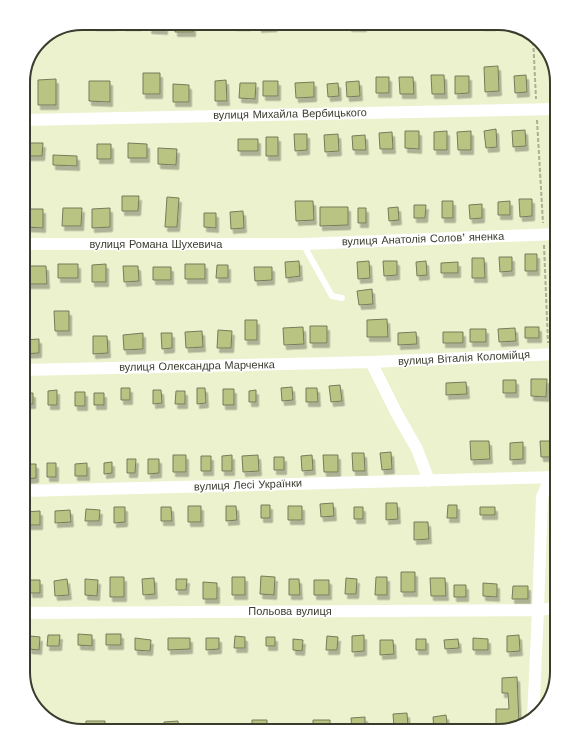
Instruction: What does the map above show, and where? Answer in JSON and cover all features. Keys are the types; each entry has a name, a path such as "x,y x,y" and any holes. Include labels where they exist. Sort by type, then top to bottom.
{"street":[{"name":"вулиця Михайла Вербицького","path":"30,120 550,109"},
{"name":"вулиця Анатолія Соловʼяненка","path":"288,244 550,234"},
{"name":"вулиця Романа Шухевича","path":"30,244 288,244"},
{"name":"вулиця Віталія Коломійця","path":"371,362 550,354"},
{"name":"вулиця Олександра Марченка","path":"30,370 371,362"},
{"path":"371,362 397,414 417,449 429,481"},
{"name":"вулиця Лесі Українки","path":"30,491 550,478"},
{"path":"533,710 542,497 550,484"},
{"name":"Польова вулиця","path":"30,613 550,609"}],"lane":[{"path":"303,244 332,296 342,298"}],"building":[{"path":"175,30 193,30 193,32 175,32"},
{"path":"498,66 499,91 485,92 484,67"},
{"path":"143,73 160,73 160,94 143,94"},
{"path":"431,75 444,75 445,94 432,94"},
{"path":"526,75 527,92 515,93 514,76"},
{"path":"455,76 469,76 469,93 455,94"},
{"path":"376,77 389,77 389,93 376,93"},
{"path":"399,77 413,77 414,94 400,94"},
{"path":"56,79 56,105 38,105 38,80"},
{"path":"226,80 227,101 215,101 215,81"},
{"path":"89,81 110,81 110,102 89,101"},
{"path":"263,81 278,81 278,96 263,96"},
{"path":"359,81 360,96 347,97 346,82"},
{"path":"314,82 314,97 296,98 295,83"},
{"path":"240,83 256,83 255,99 239,98"},
{"path":"338,83 339,96 328,97 327,84"},
{"path":"173,84 189,85 189,102 173,102"},
{"path":"496,129 497,147 486,148 484,131"},
{"path":"525,130 526,146 513,147 512,131"},
{"path":"405,131 419,131 419,149 405,148"},
{"path":"447,131 447,150 434,150 434,132"},
{"path":"471,131 471,150 458,150 457,132"},
{"path":"392,132 393,149 380,149 379,133"},
{"path":"294,134 307,134 307,150 295,151"},
{"path":"338,134 339,151 325,152 324,135"},
{"path":"365,135 366,150 353,150 352,136"},
{"path":"266,137 278,137 278,156 266,156"},
{"path":"238,139 258,139 258,151 238,151"},
{"path":"30,143 43,143 42,156 30,156"},
{"path":"128,143 147,144 147,158 128,158"},
{"path":"97,144 111,144 111,159 97,159"},
{"path":"158,148 177,149 176,165 158,164"},
{"path":"53,155 77,156 77,166 53,165"},
{"path":"122,196 139,196 138,211 122,211"},
{"path":"167,197 179,198 177,227 165,227"},
{"path":"519,199 532,199 532,216 520,217"},
{"path":"295,201 313,201 314,220 296,221"},
{"path":"442,201 453,201 453,218 442,218"},
{"path":"510,201 510,215 498,215 498,202"},
{"path":"482,204 482,218 470,219 469,205"},
{"path":"414,205 426,205 425,218 414,218"},
{"path":"320,207 348,207 348,225 320,226"},
{"path":"398,207 399,220 389,221 388,208"},
{"path":"63,208 82,208 81,226 62,226"},
{"path":"110,208 110,227 92,228 92,209"},
{"path":"358,208 366,208 366,223 358,223"},
{"path":"30,209 43,209 43,228 30,227"},
{"path":"243,211 244,228 231,229 230,212"},
{"path":"204,213 216,213 216,228 204,227"},
{"path":"525,254 537,254 537,271 525,271"},
{"path":"499,257 512,257 512,271 500,272"},
{"path":"472,258 484,258 485,278 472,278"},
{"path":"299,261 300,276 286,278 285,262"},
{"path":"369,261 370,278 358,279 357,262"},
{"path":"383,261 397,261 397,275 384,276"},
{"path":"426,261 427,275 417,276 416,262"},
{"path":"458,262 458,273 441,273 441,263"},
{"path":"58,264 78,264 78,278 58,278"},
{"path":"106,264 106,282 92,282 92,265"},
{"path":"185,264 205,264 205,279 185,279"},
{"path":"217,265 228,265 228,278 216,278"},
{"path":"30,266 46,266 47,284 30,284"},
{"path":"123,266 138,266 139,281 124,282"},
{"path":"153,267 171,267 171,280 153,280"},
{"path":"254,267 272,267 272,280 255,281"},
{"path":"372,289 373,304 359,305 357,291"},
{"path":"54,311 69,311 69,331 55,331"},
{"path":"387,319 388,337 367,337 367,320"},
{"path":"245,320 257,320 257,340 245,340"},
{"path":"310,326 327,326 327,343 310,343"},
{"path":"303,327 304,344 284,345 283,328"},
{"path":"525,327 539,327 539,338 525,338"},
{"path":"515,328 516,341 499,342 498,329"},
{"path":"470,329 486,329 486,342 470,342"},
{"path":"218,330 232,331 231,348 217,348"},
{"path":"202,331 203,347 186,348 185,332"},
{"path":"416,332 417,344 398,345 398,333"},
{"path":"443,332 463,332 463,343 443,343"},
{"path":"143,333 143,349 124,350 123,335"},
{"path":"161,333 172,333 172,348 162,349"},
{"path":"93,336 107,336 108,353 93,354"},
{"path":"39,339 39,353 30,354 30,340"},
{"path":"531,379 547,379 546,397 531,396"},
{"path":"503,380 516,380 516,393 503,393"},
{"path":"466,382 467,394 446,395 446,383"},
{"path":"340,385 342,401 331,402 329,386"},
{"path":"292,387 293,400 282,401 281,388"},
{"path":"121,388 130,388 130,400 121,400"},
{"path":"197,388 205,388 206,403 197,404"},
{"path":"306,388 317,388 318,402 306,402"},
{"path":"223,389 234,389 234,405 223,405"},
{"path":"57,390 57,405 48,405 48,391"},
{"path":"153,390 161,390 162,403 153,404"},
{"path":"256,390 256,402 249,402 249,391"},
{"path":"176,391 185,391 185,404 175,404"},
{"path":"75,392 85,392 85,406 75,406"},
{"path":"30,393 33,393 33,404 30,404"},
{"path":"94,393 104,393 104,405 94,405"},
{"path":"470,441 489,441 490,459 471,460"},
{"path":"540,441 550,441 550,457 541,457"},
{"path":"523,442 523,459 510,460 510,443"},
{"path":"391,452 392,469 382,470 380,453"},
{"path":"352,453 364,453 365,471 353,471"},
{"path":"173,455 186,455 186,472 173,472"},
{"path":"232,455 232,471 222,471 222,456"},
{"path":"258,455 259,471 243,472 242,456"},
{"path":"312,455 313,470 302,471 301,456"},
{"path":"323,455 338,455 338,472 324,472"},
{"path":"201,456 211,456 211,471 201,471"},
{"path":"274,457 284,457 284,470 274,470"},
{"path":"127,459 136,459 135,473 127,473"},
{"path":"148,459 159,459 159,473 148,474"},
{"path":"112,462 112,473 104,474 104,463"},
{"path":"47,463 56,463 56,477 47,477"},
{"path":"87,463 87,476 75,476 75,464"},
{"path":"30,464 36,464 36,478 30,479"},
{"path":"333,503 334,516 321,517 320,504"},
{"path":"386,503 397,503 398,519 386,520"},
{"path":"261,505 270,505 270,518 261,518"},
{"path":"448,505 457,505 457,518 447,518"},
{"path":"188,506 201,506 201,522 188,522"},
{"path":"226,506 236,506 237,520 226,521"},
{"path":"288,506 302,506 302,520 288,520"},
{"path":"114,507 125,507 125,522 114,523"},
{"path":"161,507 171,507 172,521 161,521"},
{"path":"354,507 363,507 363,519 354,519"},
{"path":"480,507 495,507 495,515 480,515"},
{"path":"86,509 100,510 99,521 85,521"},
{"path":"70,510 71,522 55,523 55,511"},
{"path":"40,511 40,525 30,525 30,512"},
{"path":"414,522 428,522 429,539 414,540"},
{"path":"401,572 415,572 415,592 401,592"},
{"path":"261,576 275,577 274,595 260,594"},
{"path":"110,577 124,577 124,597 110,597"},
{"path":"232,577 245,577 245,595 232,595"},
{"path":"376,577 387,577 387,595 375,595"},
{"path":"154,578 155,594 143,595 142,579"},
{"path":"346,578 357,579 356,594 345,594"},
{"path":"430,578 445,578 446,596 431,596"},
{"path":"67,579 69,595 55,596 54,581"},
{"path":"85,579 98,580 97,596 85,595"},
{"path":"176,579 187,579 186,590 176,590"},
{"path":"289,579 299,579 300,595 289,595"},
{"path":"30,580 40,580 40,593 30,593"},
{"path":"314,580 329,580 329,595 314,595"},
{"path":"203,582 217,583 217,599 203,599"},
{"path":"483,583 497,584 497,597 483,596"},
{"path":"454,585 466,585 466,597 454,597"},
{"path":"513,586 528,586 528,599 512,599"},
{"path":"78,634 92,635 92,646 78,645"},
{"path":"106,634 121,634 121,645 106,645"},
{"path":"48,635 60,635 59,646 47,646"},
{"path":"364,635 364,651 352,652 352,636"},
{"path":"519,635 520,651 507,652 507,636"},
{"path":"30,636 40,637 39,650 30,649"},
{"path":"235,636 245,637 245,648 234,648"},
{"path":"327,636 338,637 337,650 326,650"},
{"path":"266,637 275,637 275,646 266,646"},
{"path":"135,638 151,640 150,651 135,650"},
{"path":"168,638 190,638 190,649 168,650"},
{"path":"206,638 219,638 219,649 206,650"},
{"path":"473,638 488,639 488,650 473,650"},
{"path":"293,639 303,640 302,651 293,650"},
{"path":"416,639 426,639 426,650 416,650"},
{"path":"458,639 459,648 445,649 444,640"},
{"path":"380,640 393,640 394,654 380,655"},
{"path":"517,677 519,720 507,724 496,724 496,709 509,709 508,693 502,693 502,678"},
{"path":"407,713 408,724 394,724 393,714"},
{"path":"446,715 447,724 434,724 433,717"},
{"path":"365,717 365,724 352,724 351,718"},
{"path":"252,720 267,720 267,724 252,724"},
{"path":"313,720 330,720 330,724 313,724"},
{"path":"86,721 105,721 105,724 86,724"},
{"path":"178,721 178,724 164,724 164,722"}]}
